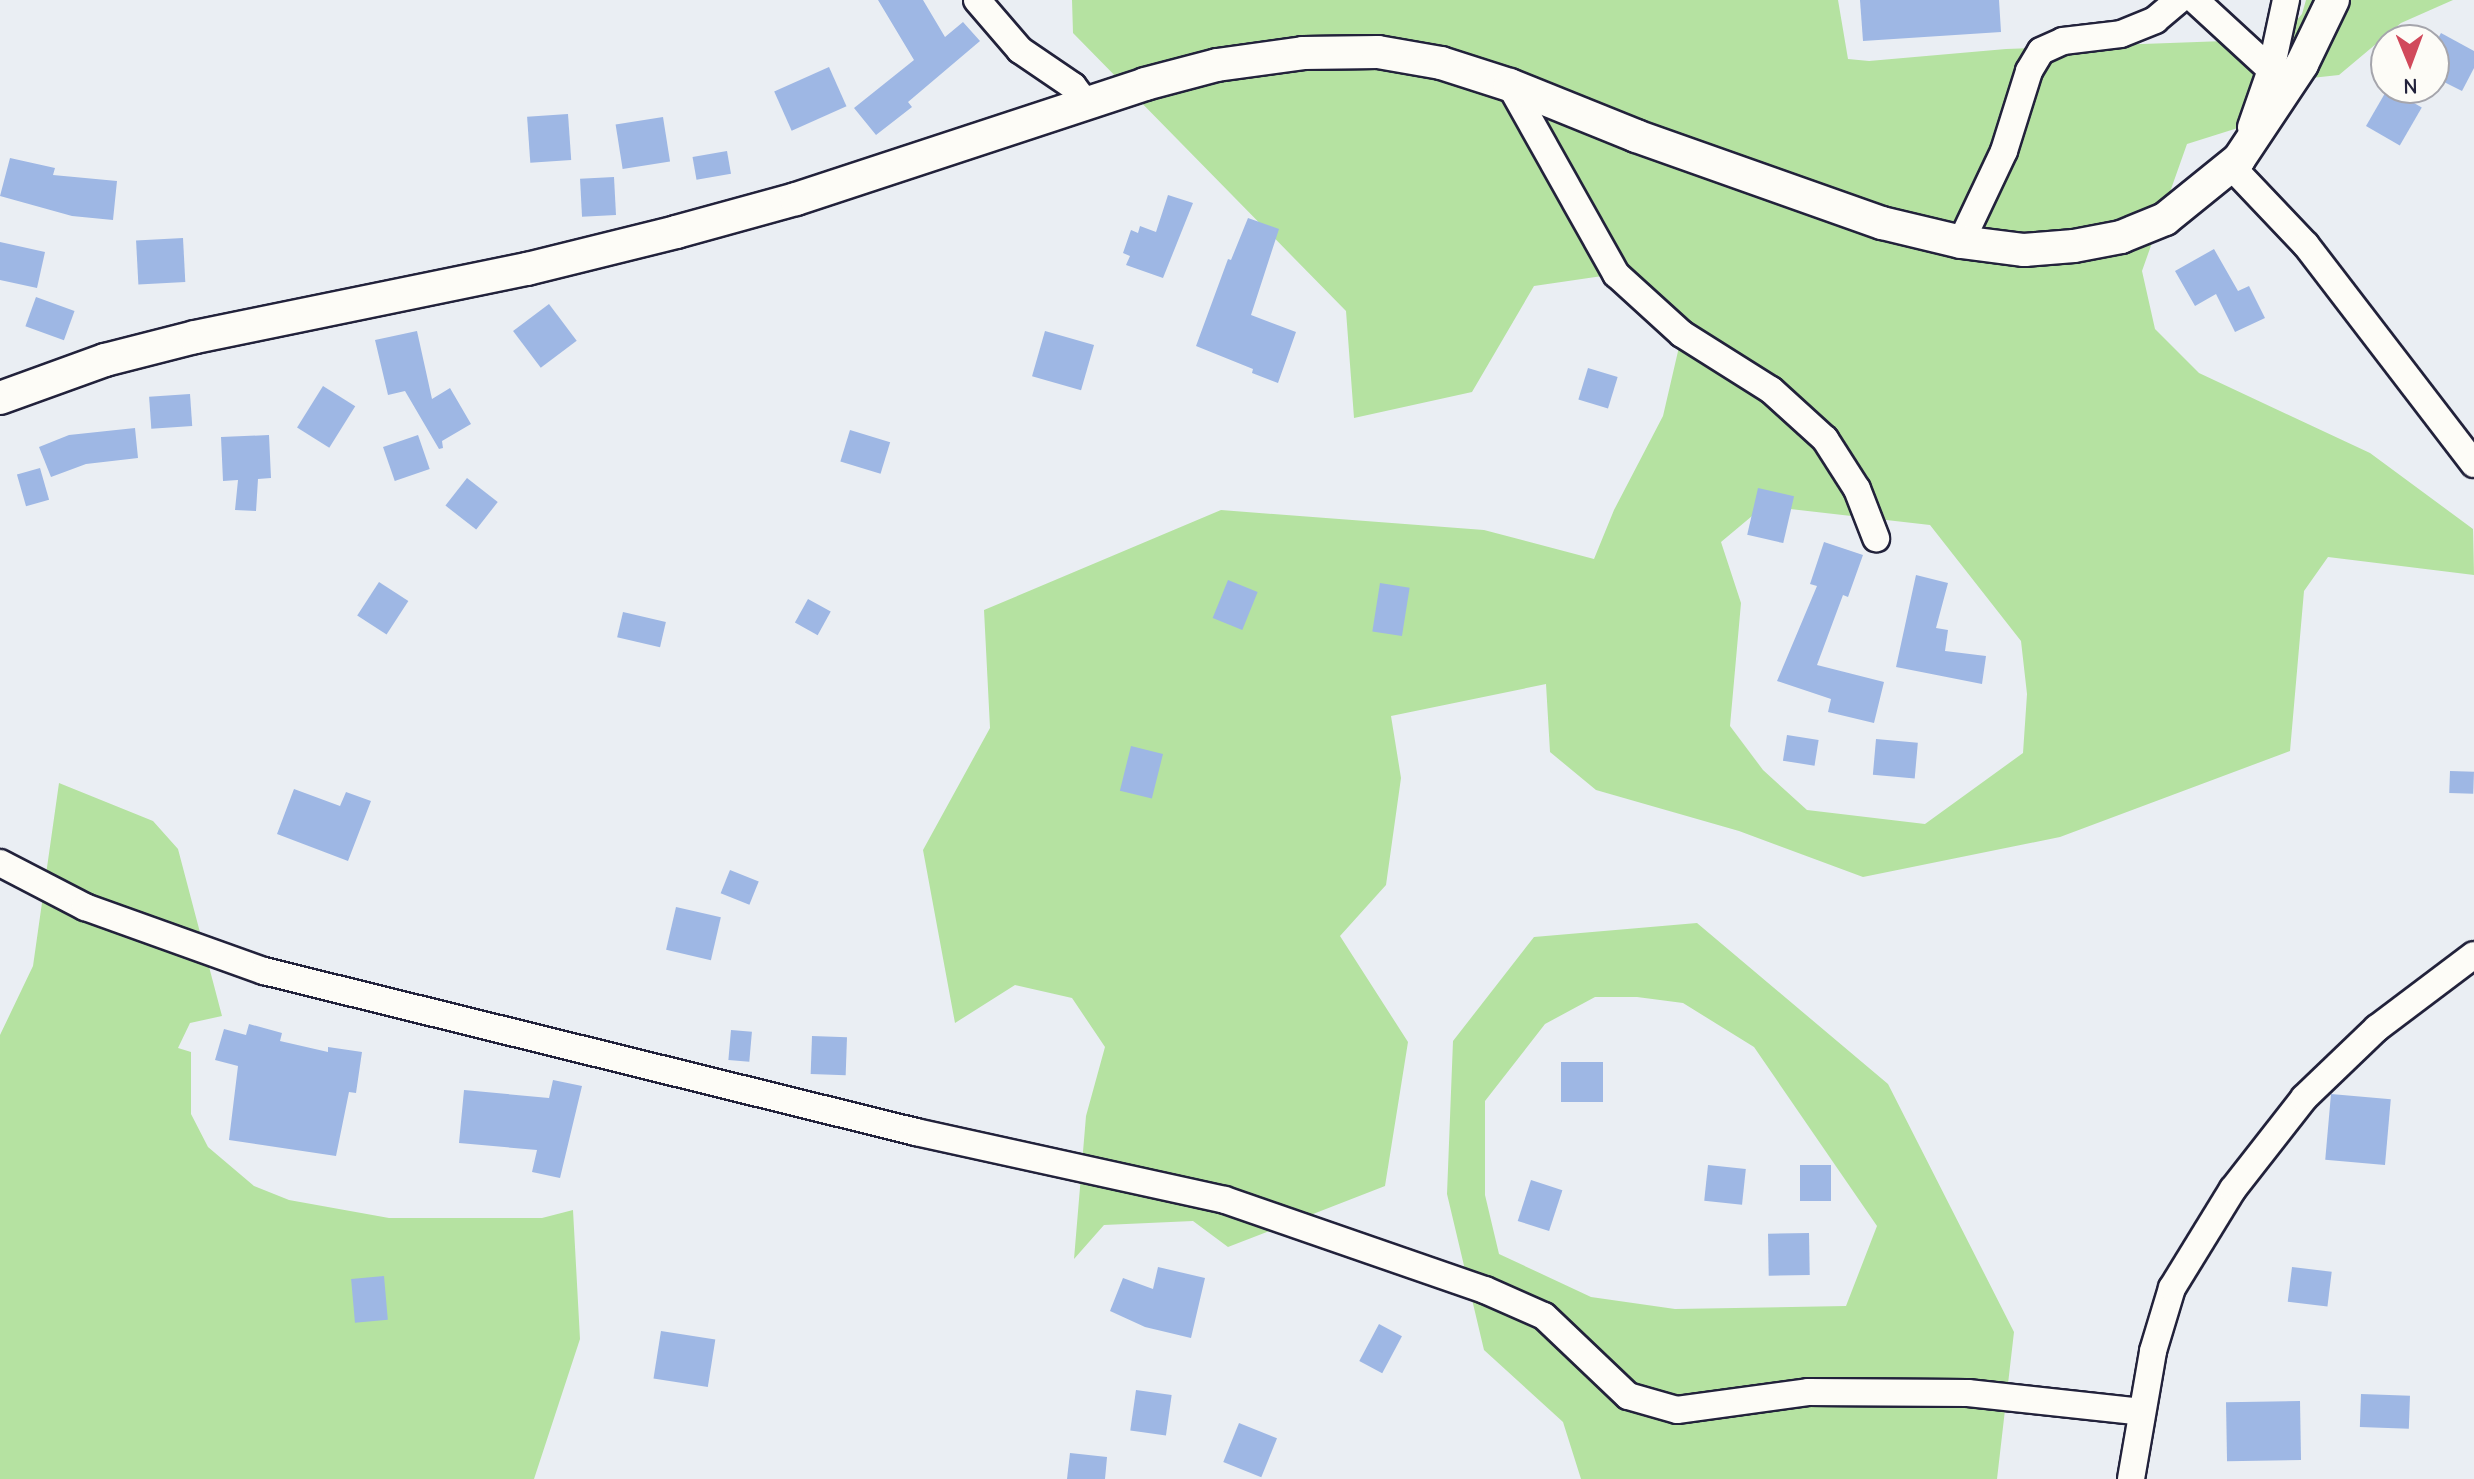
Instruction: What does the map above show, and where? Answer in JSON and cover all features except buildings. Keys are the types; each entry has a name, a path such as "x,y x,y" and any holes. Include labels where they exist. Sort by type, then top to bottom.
{"main road":[{"path":"0,398 105,360 195,337 527,269 691,228 796,199 1086,103 1217,65 1303,53 1378,52 1441,63 1510,85 1636,136 1882,223 1961,242 2024,250 2074,246 2121,237 2165,219 2235,162 2302,64 2333,0"}],"street":[{"path":"977,0 1020,50 1073,86 1086,103"},
{"path":"1961,242 2004,151 2029,71 2041,51 2063,41 2121,34 2155,20 2179,0"},
{"path":"2195,0 2271,70"},
{"path":"2286,0 2271,70 2235,162 2306,245 2474,464"},
{"path":"1510,85 1616,274 1682,334 1771,390 1825,439 1857,489 1876,538"},
{"path":"0,863 85,907 264,971 916,1132 1225,1200 1485,1290 1544,1316 1628,1396 1677,1410 1808,1392 1968,1393 2142,1412"},
{"path":"2131,1479 2153,1351 2172,1288 2233,1189 2304,1098 2377,1028 2474,955"}],"green space":[{"path":"1072,0 1838,0 1848,59 1869,61 2006,49 2280,39 2302,14 2306,0 2453,0 2400,24 2370,24 2370,49 2339,75 2283,81 2241,127 2187,144 2142,271 2155,329 2199,373 2370,453 2473,529 2474,575 2328,557 2304,591 2290,751 2060,837 1863,877 1739,831 1596,790 1550,752 1546,684 1391,716 1401,778 1386,885 1340,936 1408,1042 1385,1186 1228,1247 1193,1221 1104,1225 1074,1259 1086,1116 1105,1047 1072,998 1015,985 955,1023 923,850 990,728 984,610 1221,510 1484,530 1594,559 1614,510 1663,416 1682,334 1616,274 1534,286 1472,392 1354,418 1346,311 1073,33","holes":["1764,506 1930,525 2021,641 2027,694 2023,753 1925,824 1807,810 1763,770 1730,726 1741,603 1721,542"]},
{"path":"59,783 153,821 178,849 222,1016 190,1023 178,1048 191,1052 191,1114 208,1147 254,1186 289,1200 389,1218 542,1218 573,1210 580,1339 534,1479 0,1479 0,1035 33,966"},
{"path":"1697,923 1888,1084 2014,1332 1997,1479 1581,1479 1563,1422 1484,1350 1447,1194 1453,1041 1534,937","holes":["1595,997 1637,997 1683,1003 1754,1047 1877,1226 1846,1306 1675,1309 1591,1297 1499,1254 1485,1195 1485,1101 1545,1024"]}]}
